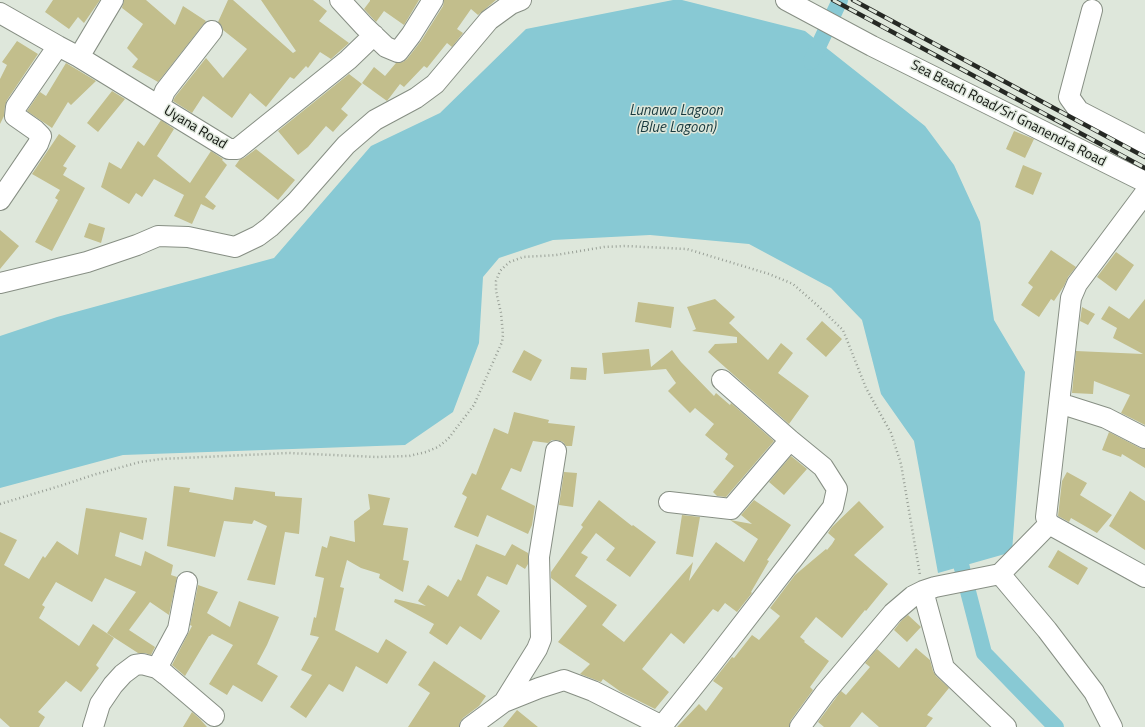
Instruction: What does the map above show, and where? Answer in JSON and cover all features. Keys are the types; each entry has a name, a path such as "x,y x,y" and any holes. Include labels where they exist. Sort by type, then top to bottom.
{"street":[{"path":"79,57 113,0"},
{"path":"340,0 386,47 398,52 411,35 433,0"},
{"path":"0,284 87,262 137,246 158,236 188,237 235,247 258,236 270,227 296,202 346,145 375,120 416,98 436,84 489,20 511,4 521,0"},
{"name":"Sea Beach Road/Sri Gnanendra Road","path":"786,0 872,46 1145,182"},
{"path":"1092,10 1069,97 1078,111 1145,145"},
{"name":"Uyana Road","path":"0,13 79,57 229,149 237,149 348,60 369,30"},
{"path":"159,106 165,91 212,31"},
{"path":"0,200 38,144 41,136 15,116 16,106 58,46"},
{"path":"1145,193 1077,284 1071,298 1046,516 1049,524 1145,577"},
{"path":"470,727 504,702 538,688 564,680 593,691 663,727 833,506 837,489 823,467 722,380"},
{"path":"1059,403 1106,418 1145,438"},
{"path":"669,502 731,509 790,440"},
{"path":"504,702 537,649 541,639 539,557 556,451"},
{"path":"800,727 825,693 893,613 913,596 929,589 997,575 1049,524"},
{"path":"997,575 1047,630 1094,692 1112,727"},
{"path":"156,668 178,629 187,582"},
{"path":"929,589 944,668 1006,727"},
{"path":"93,727 100,704 113,685 123,674 135,665 142,664 156,668 166,675 214,716"}],"path":[{"path":"0,504 63,486 92,475 140,462 161,459 288,453 377,457 409,456 438,448 448,439 474,405 502,342 503,335 496,291 496,281 500,271 510,262 523,257 556,255 604,247 625,246 687,249 769,274 793,284 843,330 866,388 891,432 901,464 929,589"}],"water":[{"name":"Lunawa Lagoon (Blue Lagoon)","path":"673,0 682,0 805,31 925,126 954,165 980,222 994,320 1025,372 1012,552 938,573 914,441 881,394 862,320 831,288 749,244 650,235 553,240 499,258 483,277 479,343 453,412 405,445 123,455 0,488 0,336 57,317 274,258 371,146 440,113 526,29"}],"building":[{"path":"53,0 100,0 84,23 78,17 69,29 45,12"},
{"path":"124,0 146,0 175,25 183,6 206,21 158,82 132,67 138,59 127,48 143,24 122,8"},
{"path":"228,0 233,0 293,53 296,51 261,0 313,0 327,11 319,21 349,43 331,59 320,52 308,68 306,66 294,79 290,77 266,107 250,93 232,118 203,96 192,113 173,101 206,58 223,78 247,49 223,30 222,26 218,22"},
{"path":"370,0 419,0 404,25 384,11 376,22 364,9"},
{"path":"444,0 496,0 478,15 471,9 457,29 463,33 452,47 447,43 427,68 424,66 404,87 400,84 387,101 362,83 374,67 385,76 396,63 403,62 407,59 421,41 443,6"},
{"path":"17,41 38,54 7,100 4,116 0,124 0,79 7,65 2,62"},
{"path":"66,63 96,81 71,105 68,102 52,128 27,111 40,92 46,96"},
{"path":"349,74 362,84 341,109 348,115 333,132 326,126 308,147 298,155 278,131"},
{"path":"112,91 125,99 98,132 87,123"},
{"path":"161,120 174,129 157,156 190,183 211,151 223,159 222,160 227,165 205,197 216,206 213,210 201,204 192,224 174,216 184,195 154,179 142,197 136,193 129,204 101,187 109,162 121,169 138,141 144,146"},
{"path":"1014,131 1034,139 1025,158 1006,149"},
{"path":"59,134 76,146 63,166 67,168 63,175 85,188 52,251 35,242 58,200 55,198 60,190 32,174"},
{"path":"256,149 295,180 278,200 235,166 240,159 244,158"},
{"path":"1023,165 1042,173 1033,195 1015,187"},
{"path":"89,223 105,228 101,243 84,237"},
{"path":"0,230 19,246 0,269"},
{"path":"1051,250 1076,267 1068,277 1054,301 1051,299 1039,317 1021,305 1033,287 1028,283"},
{"path":"1116,252 1134,265 1116,291 1097,277"},
{"path":"715,299 735,317 729,323 768,360 781,343 793,353 778,373 809,396 789,424 708,352 715,344 737,343 737,337 692,331 696,329 687,307"},
{"path":"1145,299 1145,425 1121,413 1130,395 1094,381 1093,394 1072,393 1076,351 1143,354 1113,338 1117,328 1101,319 1109,306 1129,319"},
{"path":"638,302 674,307 671,328 635,322"},
{"path":"1082,307 1095,314 1088,325 1080,321"},
{"path":"822,321 842,339 826,357 806,339"},
{"path":"649,349 651,367 672,350 681,362 714,396 716,393 730,405 731,403 774,441 726,497 717,496 713,492 734,466 725,459 728,454 705,435 714,424 695,408 690,413 668,391 676,383 666,369 604,374 602,353"},
{"path":"524,350 542,360 531,381 512,372"},
{"path":"571,367 587,368 586,380 570,379"},
{"path":"514,412 549,420 548,423 575,426 572,446 566,446 563,442 557,440 552,440 548,443 533,441 521,472 511,468 501,489 535,506 532,525 528,534 487,515 478,537 454,527 467,497 462,494 472,473 476,475 494,428 508,434"},
{"path":"1109,432 1140,448 1145,449 1145,468 1122,454 1121,457 1102,450"},
{"path":"791,456 807,469 784,495 769,482"},
{"path":"564,472 577,473 573,507 559,505"},
{"path":"1067,472 1087,483 1080,495 1112,515 1097,533 1071,518 1069,522 1058,516 1062,481"},
{"path":"174,486 190,488 189,492 233,500 235,487 275,492 275,496 302,498 299,534 285,532 275,585 247,580 267,526 254,520 252,524 224,521 215,557 167,546"},
{"path":"1130,491 1145,501 1145,550 1109,526"},
{"path":"368,494 390,498 383,525 408,528 403,560 409,561 403,592 379,578 380,574 361,568 347,560 340,587 344,588 335,630 378,653 386,639 407,652 387,684 356,666 343,692 329,684 306,718 290,707 312,675 301,670 319,637 310,635 314,617 316,618 324,578 315,576 322,546 327,548 330,536 355,542 354,521 370,509"},
{"path":"599,500 632,526 633,525 656,542 630,577 606,560 615,548 596,533 581,553 588,557 575,576 617,605 602,625 624,642 693,562 689,581 716,542 744,562 758,539 730,520 752,524 741,515 754,500 791,525 767,560 769,561 751,592 752,593 737,612 725,603 718,612 713,609 684,644 671,633 642,669 669,692 655,709 621,692 603,679 601,682 580,674 590,664 558,642 587,606 551,578 551,572 583,527 581,525"},
{"path":"859,501 884,527 854,555 888,584 842,638 816,617 800,637 805,641 804,642 829,661 810,687 813,690 791,720 789,727 677,727 699,704 706,711 723,688 713,681 752,635 759,640 780,616 770,608 795,575 826,549 827,550 832,544 835,539 828,533 832,527"},
{"path":"86,508 147,518 143,540 120,532 115,556 141,566 145,551 173,565 171,575 177,577 169,615 150,602 129,630 155,647 151,655 138,653 107,633 136,592 105,578 92,602 56,582 42,605 45,607 39,618 79,646 93,624 114,638 96,665 99,668 81,692 66,681 38,712 45,717 39,727 10,727 0,718 0,532 17,540 4,565 29,579 43,556 45,558 57,541 78,555"},
{"path":"682,515 700,517 693,557 676,554"},
{"path":"476,544 505,556 512,544 528,553 528,564 525,569 517,564 507,585 487,576 477,595 500,611 481,640 460,626 447,645 429,633 434,624 394,602 395,599 426,606 418,601 428,585 448,597 458,579 461,581"},
{"path":"1058,550 1088,568 1078,585 1048,567"},
{"path":"198,585 218,592 207,613 230,627 239,601 279,617 257,664 278,676 262,702 233,685 227,695 209,684 233,645 212,634 209,636 185,676 172,665 192,626 190,625"},
{"path":"908,615 921,627 907,642 894,630"},
{"path":"916,648 930,660 936,676 949,688 927,715 933,718 926,727 879,727 862,712 850,727 824,727 818,722 841,691 846,695 870,667 865,663 877,649 899,668"},
{"path":"434,661 486,696 479,706 463,718 459,727 408,727 430,693 418,685"},
{"path":"517,710 538,727 503,727"},
{"path":"192,712 200,719 207,727 183,727"}],"waterway":[{"path":"811,62 840,0"},
{"path":"956,545 984,653 1056,727"}],"railway":[{"path":"833,0 1145,168"},
{"path":"853,0 1145,157"}]}
